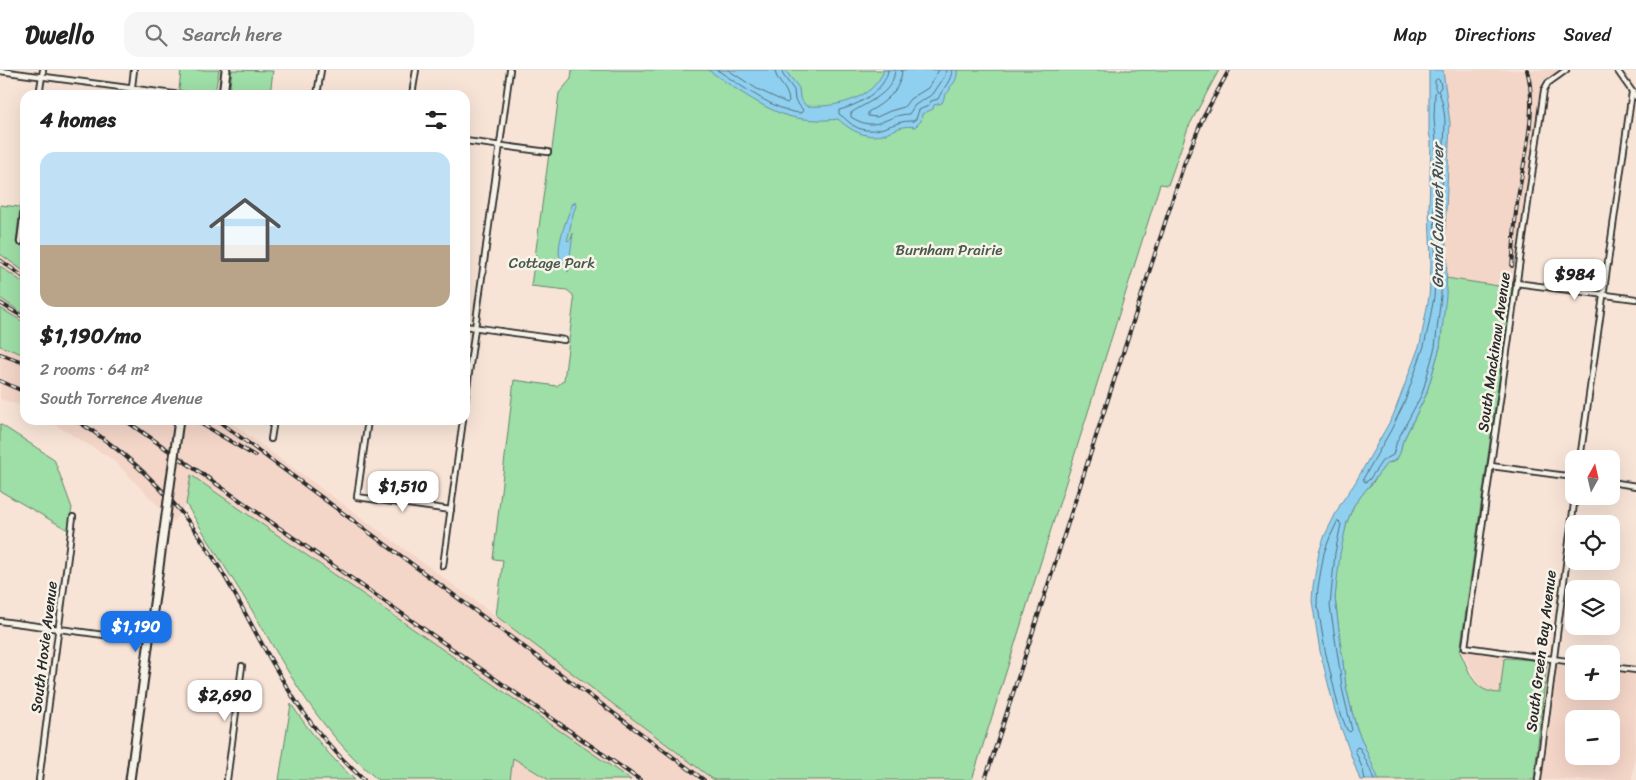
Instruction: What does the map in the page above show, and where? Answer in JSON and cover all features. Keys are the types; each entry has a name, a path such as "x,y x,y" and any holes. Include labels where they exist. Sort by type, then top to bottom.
{"main road":[{"path":"224,90 226,70"},
{"path":"130,780 178,425"}],"street":[{"path":"40,90 43,70"},
{"path":"132,88 134,70"},
{"path":"318,90 321,70"},
{"path":"413,90 416,70"},
{"path":"470,365 510,70"},
{"name":"South Mackinaw Avenue","path":"1552,659 1465,647 1544,90 1548,83 1566,70"},
{"path":"1616,70 1636,97"},
{"path":"0,71 146,90"},
{"path":"1581,450 1632,92"},
{"path":"470,142 548,152"},
{"path":"1516,283 1636,299"},
{"path":"470,327 564,340"},
{"path":"271,439 273,425"},
{"path":"367,425 358,497 450,510"},
{"path":"443,566 462,425"},
{"path":"1491,466 1565,476"},
{"path":"1620,483 1636,486"},
{"name":"South Green Bay Avenue","path":"1538,780 1552,659 1574,505"},
{"name":"South Hoxie Avenue","path":"39,780 73,517"},
{"path":"0,621 104,635"},
{"path":"1552,659 1565,661"},
{"path":"227,780 242,666"},
{"path":"1620,668 1636,670"}],"shaded area":[{"path":"1443,70 1557,70 1560,73 1547,83 1517,268 1514,268 1512,288 1446,278 1445,232 1450,123"},
{"path":"0,254 20,268 20,280 0,266"},
{"path":"0,298 20,312 20,320 0,308"},
{"path":"0,346 20,353 20,405 0,399"},
{"path":"55,425 235,425 496,616 714,780 631,780 192,475 186,504 174,522 112,459"},
{"path":"1461,650 1509,657 1504,659 1500,693 1480,688"},
{"path":"1545,661 1565,664 1565,700 1620,700 1620,671 1636,673 1636,748 1632,780 1534,780 1548,666"},
{"path":"513,758 549,780 510,780"}],"green space":[{"path":"181,70 219,70 216,90 179,90"},
{"path":"232,70 273,71 271,90 230,90"},
{"name":"Burnham Prairie","path":"572,70 1219,70 1188,128 1168,185 1160,184 972,780 714,780 496,616 503,560 493,559 514,380 557,386 564,380 574,301 573,295 567,290 531,286 559,93 571,79"},
{"path":"0,205 20,207 16,243 20,245 20,268 0,254"},
{"path":"0,266 20,280 20,312 0,298"},
{"path":"1446,278 1512,288 1460,652 1474,680 1478,685 1491,692 1500,693 1504,659 1545,661 1547,663 1534,780 1378,780 1357,729 1346,687 1335,598 1339,554 1347,522 1354,505 1387,463 1394,462 1397,459 1402,443 1426,395 1440,347"},
{"path":"0,308 20,320 20,353 0,346"},
{"path":"0,424 54,459 72,508 68,530 0,491"},
{"path":"191,475 631,780 549,780 513,758 510,780 378,780 357,761 321,721 292,678 186,504"},
{"path":"291,704 321,744 355,780 279,780"}],"water":[{"path":"708,70 785,70 799,88 800,98 806,106 840,103 862,95 879,80 884,70 957,70 957,73 956,80 945,95 942,103 934,105 933,109 922,114 921,121 915,127 901,127 888,133 874,136 855,131 838,119 809,119 781,114 748,97"},
{"name":"Grand Calumet River","path":"1429,70 1443,70 1450,123 1445,232 1447,259 1446,296 1440,347 1426,395 1402,443 1398,456 1394,461 1387,463 1354,505 1347,522 1340,554 1335,598 1346,687 1357,729 1378,778 1378,780 1360,780 1335,711 1320,651 1312,601 1313,586 1319,552 1325,535 1341,503 1355,483 1393,416 1420,344 1429,297 1431,265"},
{"path":"575,202 576,206 567,240 571,239 573,233 568,272 567,265 560,258 559,252 565,223"}],"railway":[{"path":"985,780 1184,164 1203,118 1229,70"},
{"path":"1512,266 1518,195 1530,122 1531,104 1527,70"},
{"path":"0,260 20,274"},
{"path":"0,303 20,315"},
{"path":"0,354 20,361"},
{"path":"0,381 20,390"},
{"path":"83,425 114,447 149,477 195,530 220,568 275,668 299,706 329,745 364,780"},
{"path":"132,425 640,780"},
{"path":"203,425 255,456"},
{"path":"224,425 704,780"}],"park label":[{"name":"Cottage Park","path":"552,263"}]}
